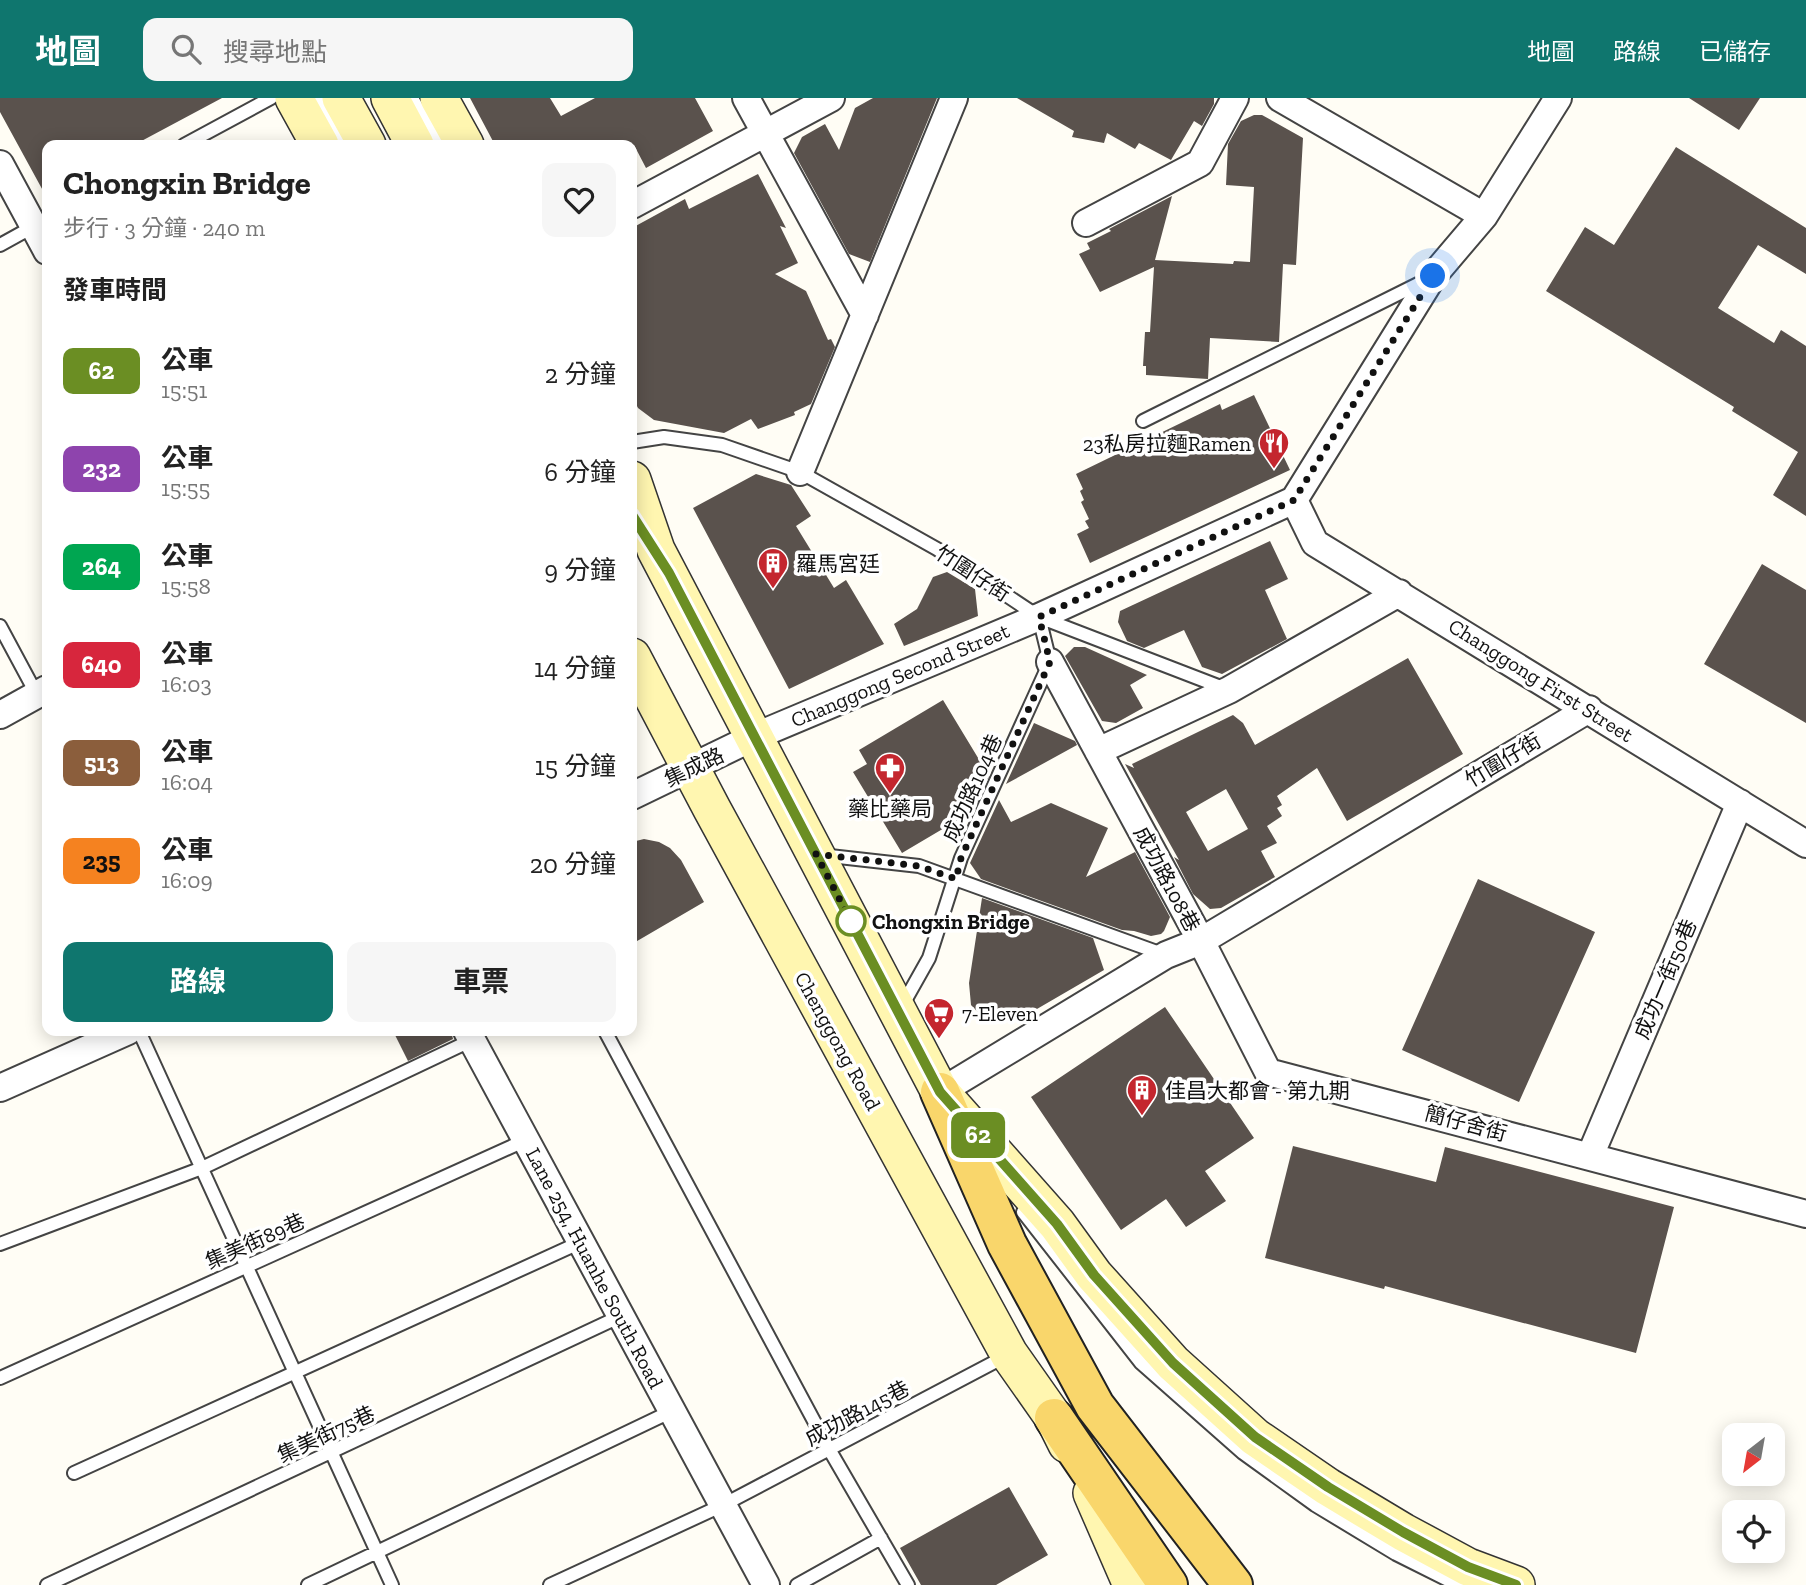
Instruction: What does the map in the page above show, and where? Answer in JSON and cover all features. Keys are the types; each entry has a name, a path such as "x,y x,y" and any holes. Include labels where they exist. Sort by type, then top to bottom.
{"main road":[{"path":"294,98 317,140"},
{"path":"341,98 364,140"},
{"path":"390,98 412,140"},
{"path":"439,98 461,140"},
{"path":"637,495 656,550"},
{"path":"637,522 656,550 756,736 940,1092 1007,1244 1096,1406 1233,1585"},
{"name":"Chenggong Road","path":"637,667 690,769 1009,1354 1054,1418 1100,1509 1132,1585"},
{"path":"940,1092 1057,1224 1094,1275 1173,1363 1255,1437 1328,1487 1403,1532 1468,1567 1516,1585"},
{"path":"1054,1418 1168,1585"}],"street":[{"path":"746,98 865,315"},
{"path":"637,202 831,98"},
{"path":"800,472 954,98"},
{"path":"1086,223 1200,163 1236,98"},
{"path":"1280,98 1484,216"},
{"path":"1294,500 1433,276 1484,216 1558,98"},
{"path":"0,164 41,223"},
{"name":"Changgong First Street","path":"1294,500 1314,543 1806,844"},
{"name":"Changgong Second Street","path":"756,736 1039,617 1294,500"},
{"path":"1098,751 1229,690 1399,593"},
{"name":"成功路108巷","path":"940,1092 1166,955 1201,941 1050,662"},
{"path":"0,715 42,692"},
{"name":"竹圍仔街","path":"1201,941 1589,709"},
{"name":"集成路","path":"637,794 756,736"},
{"name":"成功一街50巷","path":"1590,1156 1740,803"},
{"name":"簡仔舍街","path":"1201,941 1268,1072 1806,1214"},
{"path":"0,1088 117,1036"},
{"name":"Lane 254, Huanhe South Road","path":"471,1036 766,1585"}],"lane":[{"path":"193,140 271,98"},
{"path":"317,98 340,140"},
{"path":"412,98 435,140"},
{"path":"0,245 41,223"},
{"path":"1143,421 1433,276"},
{"name":"竹圍仔街","path":"637,441 664,437 722,445 800,472 937,549 1039,617 1229,690"},
{"path":"637,514 656,550"},
{"path":"1039,617 1050,662"},
{"path":"0,626 42,692"},
{"name":"成功路104巷","path":"898,1012 929,958 961,858 1050,662"},
{"path":"816,854 919,866 1166,955"},
{"path":"141,1036 391,1585"},
{"path":"0,1244 202,1168 468,1036"},
{"path":"609,1036 829,1449 908,1585"},
{"path":"940,1092 987,1166"},
{"name":"集美街89巷","path":"0,1378 526,1140"},
{"path":"1017,1205 1141,1363 1242,1453 1315,1505 1396,1554 1458,1585"},
{"path":"74,1473 581,1242"},
{"name":"集美街75巷","path":"47,1585 621,1316"},
{"name":"成功路145巷","path":"550,1585 723,1505 1009,1354"},
{"path":"308,1585 672,1411"},
{"path":"1100,1509 1140,1585"},
{"path":"797,1585 881,1538"}],"building":[{"path":"0,98 222,98 143,140 42,140 42,189 0,112"},
{"path":"470,98 550,98 561,116 595,98 695,98 713,131 646,168 637,151 637,140 492,140"},
{"path":"873,98 937,98 870,262 849,254 794,153 802,137 825,124 839,150 855,108"},
{"path":"1017,98 1214,98 1214,104 1202,126 1194,121 1171,160 1139,143 1135,149 1107,133 1104,143 1072,137 1074,131"},
{"path":"1689,98 1760,98 1739,130"},
{"path":"1254,115 1262,115 1303,138 1296,265 1283,264 1279,342 1210,338 1208,379 1146,375 1146,366 1143,366 1145,332 1150,332 1154,267 1100,292 1079,254 1090,249 1087,243 1111,231 1109,229 1172,196 1155,260 1233,264 1234,261 1250,262 1254,187 1226,185 1228,144 1241,121"},
{"path":"1676,147 1806,228 1806,274 1758,245 1718,308 1774,343 1781,330 1806,346 1806,516 1773,495 1798,452 1732,411 1734,407 1546,291 1585,227 1614,245"},
{"path":"758,174 786,228 780,226 798,263 775,274 806,291 828,340 831,339 835,347 811,404 794,412 795,415 758,429 751,419 724,433 654,420 638,408 637,225 685,199 689,209"},
{"path":"1254,395 1290,470 1090,563 1077,534 1089,528 1085,521 1089,519 1081,502 1084,500 1080,491 1083,489 1076,474 1220,404 1222,410"},
{"name":"羅馬宮廷","path":"756,474 791,485 811,516 796,526 834,588 846,580 884,644 789,689 693,508"},
{"path":"1270,541 1288,579 1265,590 1287,639 1222,674 1202,667 1184,630 1144,648 1127,641 1118,622 1120,611"},
{"path":"1762,564 1806,590 1806,723 1704,664"},
{"path":"947,572 975,589 978,616 904,646 894,624 917,609 933,577"},
{"path":"1074,647 1085,647 1147,675 1130,685 1143,708 1116,723 1102,721 1065,656"},
{"path":"1408,658 1463,754 1347,821 1317,768 1277,796 1282,805 1277,808 1282,816 1267,826 1277,843 1261,851 1275,877 1221,908 1210,909 1193,894 1174,857 1179,860 1125,764 1134,768 1132,764 1233,715 1243,723 1255,745","holes":["1226,789 1248,829 1208,851 1186,812"]},
{"path":"943,700 989,776 973,811 902,853 853,772 867,764 859,750"},
{"path":"1034,723 1075,741 1077,745 1006,784"},
{"path":"999,800 1011,822 1051,803 1108,828 1086,877 1135,852 1170,917 1164,931 1151,936 1122,930 981,879 970,863"},
{"path":"644,839 659,842 670,848 681,860 704,902 637,941 637,841"},
{"path":"1478,879 1595,932 1519,1102 1402,1050"},
{"path":"982,898 1093,938 1104,970 1018,1020 988,1023 971,1005 969,983"},
{"name":"佳昌大都會 - 第九期","path":"1165,1007 1254,1138 1205,1171 1226,1201 1186,1227 1166,1199 1121,1230 1031,1097"},
{"path":"396,1036 452,1036 453,1039 408,1061"},
{"path":"1293,1146 1436,1182 1445,1147 1674,1207 1636,1353 1385,1286 1384,1289 1265,1258"},
{"path":"1009,1487 1048,1555 996,1585 921,1585 900,1548"}],"bus line":[{"name":"62","path":"637,522 669,573 756,736 940,1092 1057,1224 1094,1275 1173,1363 1255,1437 1328,1487 1403,1532 1468,1567 1516,1585"}],"place":[{"name":"23私房拉麵Ramen","path":"1274,470"},
{"name":"羅馬宮廷","path":"773,590"},
{"name":"藥比藥局","path":"890,795"},
{"name":"Chongxin Bridge","path":"851,921"},
{"name":"7-Eleven","path":"939,1040"},
{"name":"佳昌大都會 - 第九期","path":"1142,1117"}],"route":[{"path":"851,921 816,854 919,866 956,879 961,858 1050,662 1039,617 1294,500 1433,276"}]}
